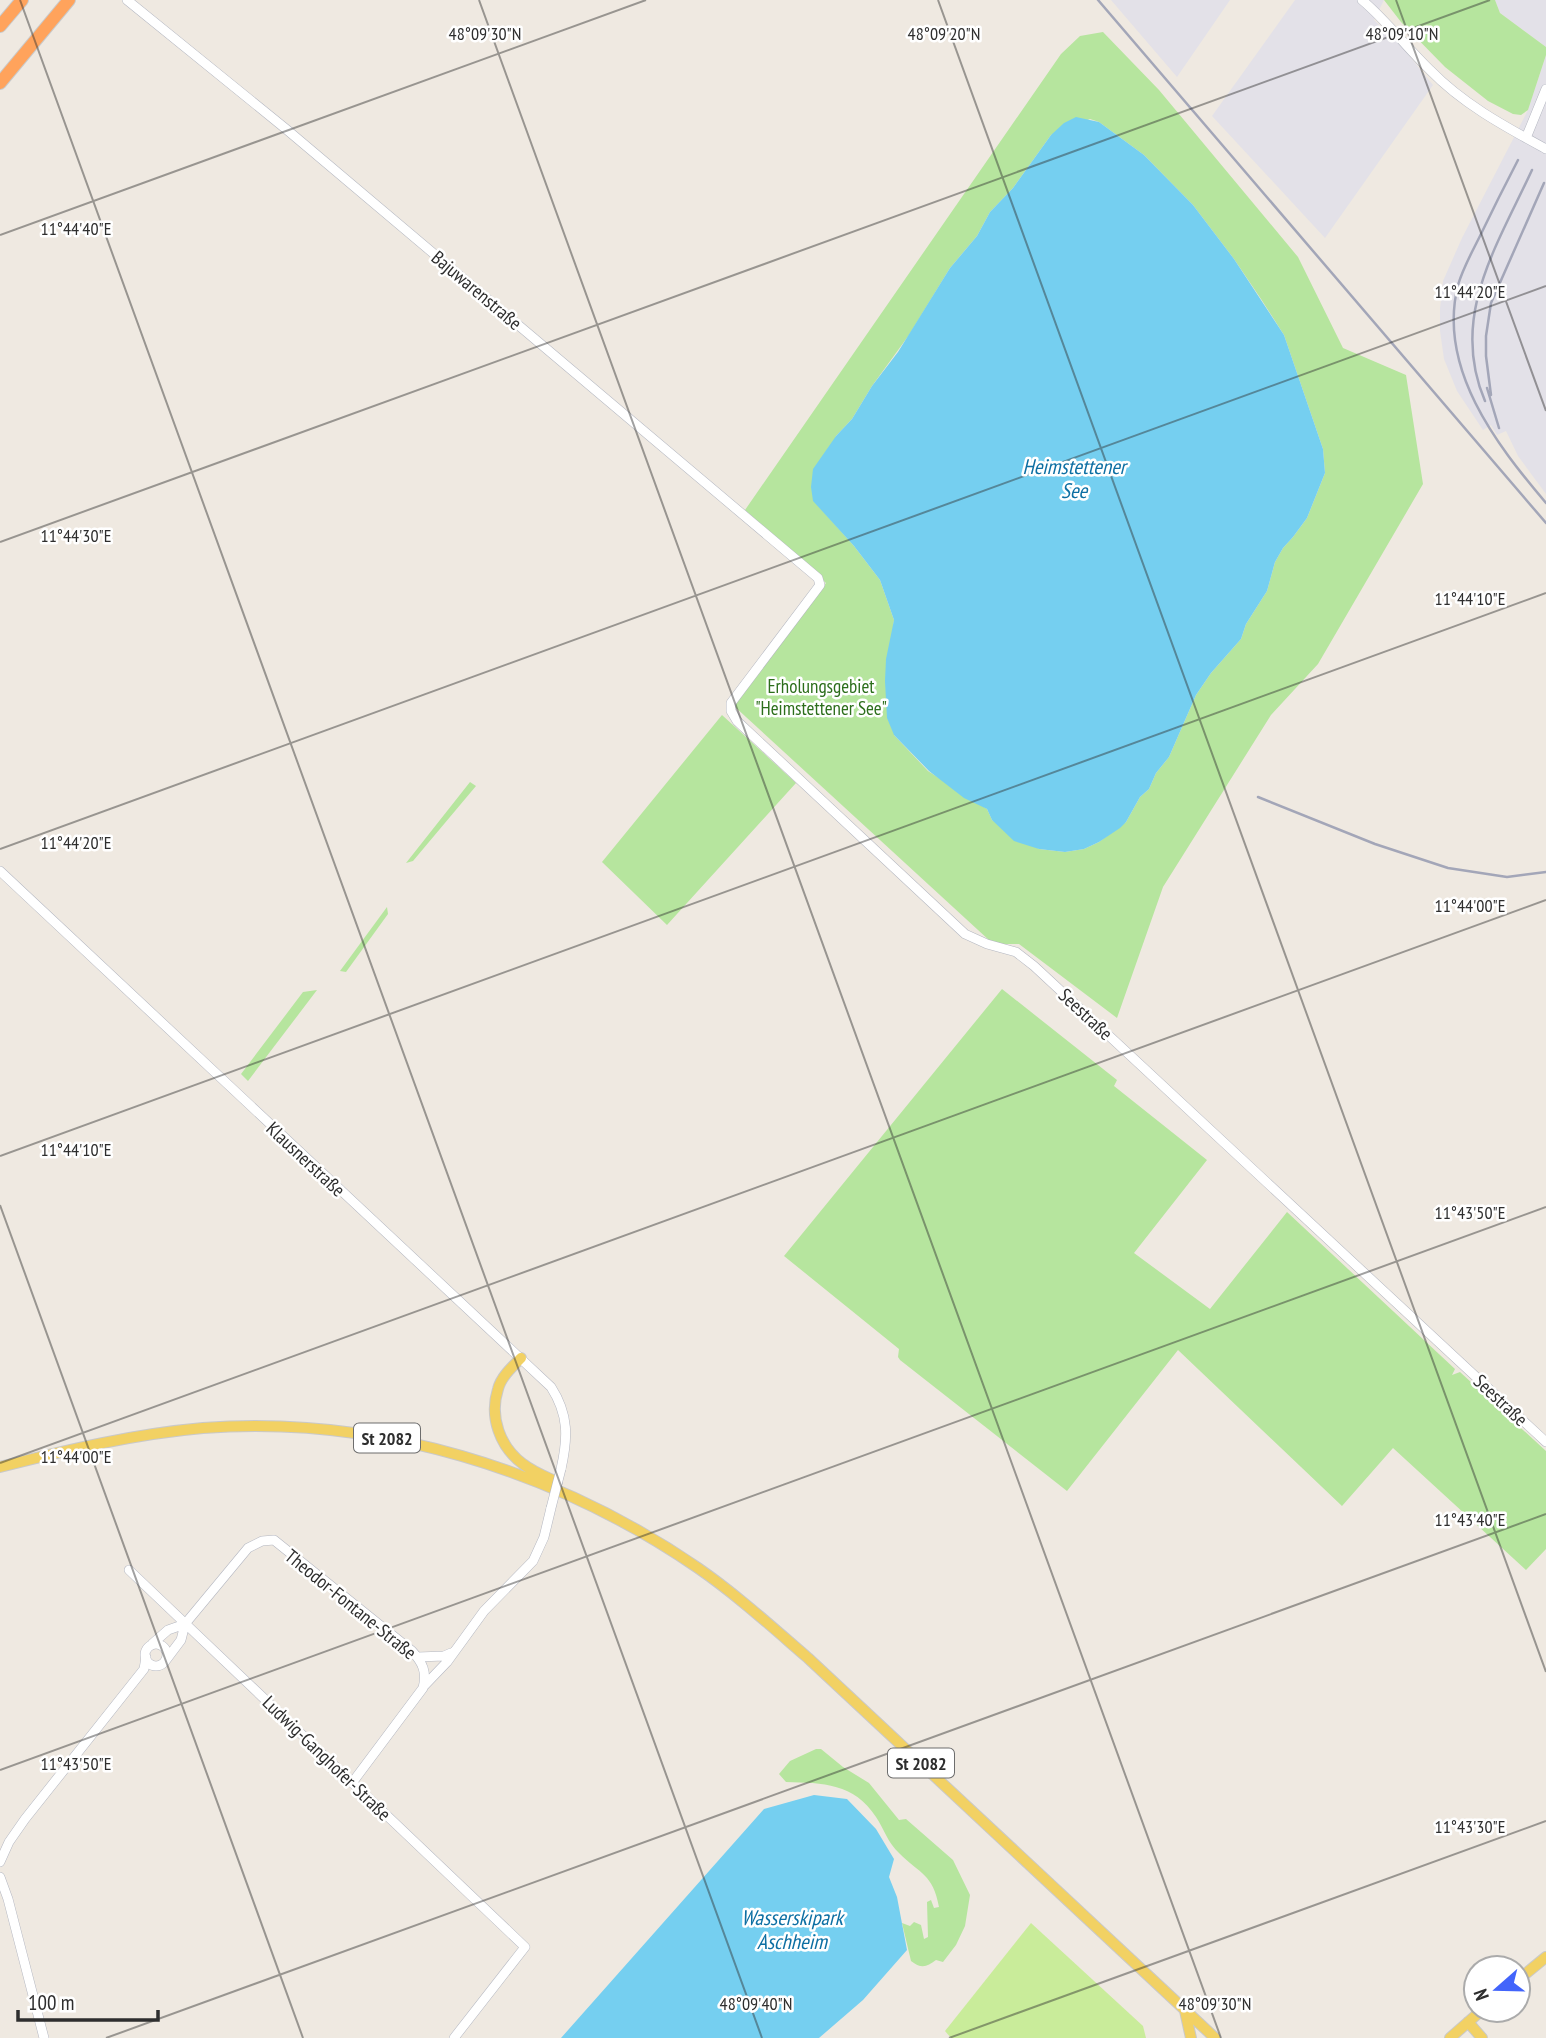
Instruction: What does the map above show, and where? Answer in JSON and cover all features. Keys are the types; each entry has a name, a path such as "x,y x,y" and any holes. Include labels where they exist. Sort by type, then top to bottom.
{"highway":[{"path":"0,26 22,0"},
{"path":"0,83 69,0"}],"main road":[{"path":"521,1358 503,1377 498,1389 496,1421 500,1436 508,1450 520,1462 583,1493 597,1508"},
{"name":"St 2082","path":"0,1467 91,1444 165,1432 241,1427 331,1431 382,1437 476,1459 550,1486 597,1508 698,1568 791,1643 1215,2038"},
{"path":"1532,1968 1546,1956"},
{"path":"1185,2011 1191,2038"},
{"path":"1450,2038 1466,2024"},
{"path":"1470,2024 1482,2038"}],"street":[{"name":"Bajuwarenstraße","path":"127,0 742,512 818,578 820,585"},
{"path":"1362,0 1463,100 1546,149"},
{"path":"1526,138 1546,89"},
{"name":"Seestraße","path":"820,585 731,703 731,710 737,721 965,934 987,944 1016,952 1034,966 1546,1442"},
{"name":"Klausnerstraße","path":"0,871 551,1387 564,1411 568,1431 544,1537 533,1561 499,1594 452,1652"},
{"name":"Theodor-Fontane-Straße","path":"185,1624 248,1548 262,1541 274,1540 418,1657 424,1670 423,1688"},
{"name":"Ludwig-Ganghofer-Straße","path":"129,1570 525,1947 454,2038"},
{"path":"144,1670 146,1650 150,1645 168,1630 185,1624"},
{"path":"0,1862 9,1842 144,1670 162,1662 181,1640 185,1624"},
{"path":"146,1657 150,1664 162,1662 167,1654 163,1647 150,1645"},
{"path":"418,1657 444,1656 452,1652"},
{"path":"352,1783 452,1652"},
{"path":"0,1847 9,1842"},
{"path":"0,1877 44,2038"},
{"path":"0,1898 10,1912"}],"shaded area":[{"path":"1111,0 1230,0 1177,77"},
{"path":"1295,0 1384,0 1374,20 1402,47 1433,85 1325,238 1212,116"},
{"path":"1495,0 1546,0 1546,47 1500,13"},
{"path":"1546,55 1546,494 1518,456 1506,431 1497,435 1491,425 1483,430 1457,391 1444,359 1440,308 1443,281 1462,238 1528,110"}],"green space":[{"path":"1384,0 1495,0 1500,13 1546,47 1546,55 1528,110 1521,115 1513,114 1488,101 1445,67 1401,22"},
{"name":"Erholungsgebiet \"Heimstettener See\"","path":"1103,32 1159,90 1298,257 1343,348 1406,375 1423,484 1318,664 1271,715 1163,887 1117,1018 1019,944 998,944 990,941 734,706 826,583 745,510 1061,54 1080,36","holes":["1090,119 1099,122 1144,155 1193,205 1261,299 1284,335 1323,449 1325,473 1307,518 1275,562 1267,591 1246,624 1241,639 1196,695 1169,757 1156,773 1149,789 1140,797 1126,822 1099,842 1084,849 1065,852 1039,849 992,820 987,809 928,771 894,735 894,620 880,580 814,501 836,436 852,419 950,268 977,236 990,212 1013,188 1051,135"]},
{"path":"722,715 796,783 667,925 602,862"},
{"path":"470,782 476,786 413,861 406,863"},
{"path":"387,907 388,914 346,972 340,971"},
{"path":"1002,989 1117,1080 1114,1086 1207,1160 1134,1253 1210,1309 1287,1212 1455,1369 1452,1375 1460,1372 1546,1451 1546,1549 1526,1570 1393,1448 1342,1506 1178,1350 1067,1491 900,1360 899,1349 784,1256"},
{"path":"317,990 248,1081 241,1074 303,992"},
{"path":"821,1749 869,1783 899,1820 906,1819 953,1860 970,1895 965,1926 956,1945 943,1962 936,1960 927,1966 921,1966 911,1961 902,1923 910,1926 914,1922 921,1925 924,1939 928,1937 927,1902 931,1900 934,1908 939,1907 936,1896 925,1875 892,1845 867,1806 858,1797 837,1787 786,1782 779,1774 790,1761"},
{"path":"1031,1923 1143,2026 1146,2038 951,2038 945,2031"}],"water":[{"name":"Heimstettener See","path":"1076,117 1099,122 1144,155 1193,205 1234,259 1284,335 1323,449 1325,473 1307,518 1275,562 1267,591 1246,624 1241,639 1196,695 1169,757 1156,773 1149,789 1140,797 1120,828 1084,849 1065,852 1039,849 1014,841 992,820 987,809 964,798 929,771 894,735 887,718 885,681 886,659 894,620 880,580 854,546 813,501 811,487 813,469 836,436 852,419 872,386 898,352 950,268 977,236 990,212 1013,188 1051,135 1064,123"},
{"name":"Wasserskipark Aschheim","path":"814,1795 847,1799 876,1829 894,1859 889,1877 897,1897 907,1950 863,2000 819,2038 561,2038 764,1809"}],"railway":[{"path":"1098,0 1546,523"},
{"path":"1518,160 1460,279 1454,316 1456,346 1463,375 1475,403 1508,456 1546,503"},
{"path":"1485,401 1475,370 1472,340 1475,311 1492,254 1532,170"},
{"path":"1491,395 1486,356 1491,303 1544,183"},
{"path":"1487,388 1499,428"},
{"path":"1258,797 1375,844 1448,868 1507,877 1546,872"}]}
